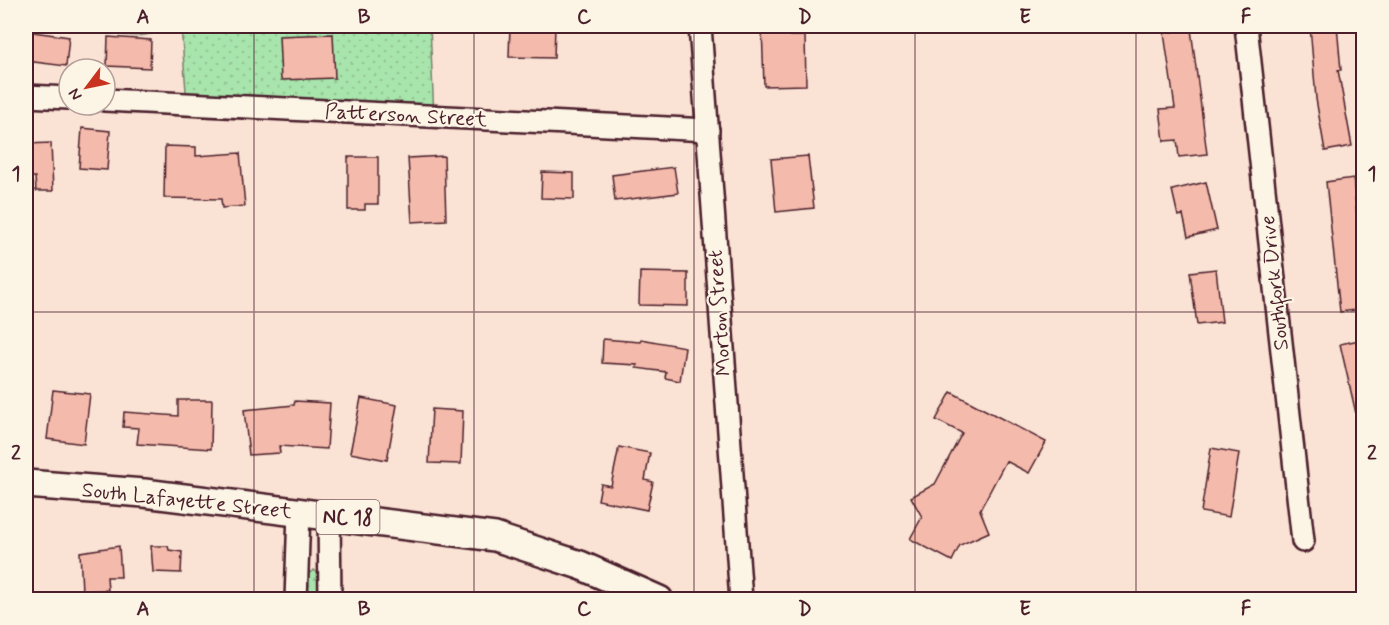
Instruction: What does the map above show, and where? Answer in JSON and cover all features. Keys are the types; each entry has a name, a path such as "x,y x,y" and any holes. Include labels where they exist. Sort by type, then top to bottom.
{"main road":[{"name":"South Lafayette Street","path":"26,484 144,493 329,514 495,537 580,565 659,600"}],"street":[{"name":"Morton Street","path":"700,26 741,600"},
{"name":"Southfork Drive","path":"1246,26 1303,541"},
{"path":"26,96 57,97"},
{"name":"Patterson Street","path":"117,101 708,130"},
{"path":"296,600 299,511"},
{"path":"329,514 330,600"}],"green space":[{"path":"104,26 165,26 152,34 135,36 118,33"},
{"path":"181,26 430,26 434,117 187,104"},
{"path":"314,570 320,576 320,599 307,600 308,574"}],"building":[{"path":"510,26 555,26 554,58 509,57"},
{"path":"762,26 790,26 790,36 805,36 806,85 764,86"},
{"path":"1310,26 1337,26 1341,70 1338,70 1352,146 1325,151 1316,99"},
{"path":"1191,29 1207,154 1179,157 1177,140 1164,141 1160,109 1175,108 1164,33"},
{"path":"26,31 69,37 67,57 57,57 57,65 26,61"},
{"path":"333,34 335,78 281,80 279,36"},
{"path":"108,37 151,40 150,68 117,66 117,57 107,57"},
{"path":"82,128 110,131 107,170 79,168"},
{"path":"51,143 53,191 36,191 35,177 26,177 26,144"},
{"path":"165,146 196,147 196,156 240,153 245,206 222,208 221,199 164,198"},
{"path":"444,156 446,220 412,222 408,158"},
{"path":"808,156 814,208 776,212 771,159"},
{"path":"348,157 378,157 378,204 365,204 365,210 348,210"},
{"path":"674,167 678,193 615,201 612,175"},
{"path":"542,172 574,173 574,199 541,198"},
{"path":"1353,178 1364,282 1364,309 1340,312 1326,182"},
{"path":"1206,182 1217,230 1188,237 1183,215 1178,216 1172,190"},
{"path":"1216,269 1222,322 1197,325 1190,272"},
{"path":"640,272 688,273 688,306 639,305"},
{"path":"603,339 640,342 641,339 685,347 680,381 665,378 666,372 636,368 637,365 602,363"},
{"path":"1364,339 1364,418 1357,418 1340,344"},
{"path":"53,390 90,394 84,444 47,439"},
{"path":"951,392 1046,442 1029,473 1006,461 980,510 989,532 960,545 952,561 910,539 922,517 911,497 935,484 962,433 936,420"},
{"path":"361,398 397,405 387,460 350,453"},
{"path":"178,400 212,400 211,449 137,444 139,428 123,427 124,412 178,416"},
{"path":"295,401 330,403 327,449 279,446 280,453 249,455 244,410 294,405"},
{"path":"432,409 463,411 461,464 429,463"},
{"path":"619,447 650,453 645,480 653,482 647,510 598,500 601,484 611,486"},
{"path":"1211,448 1239,453 1229,517 1201,512"},
{"path":"119,546 121,577 107,577 108,590 82,591 80,552"},
{"path":"151,546 168,546 169,550 182,552 181,573 153,572"}]}
